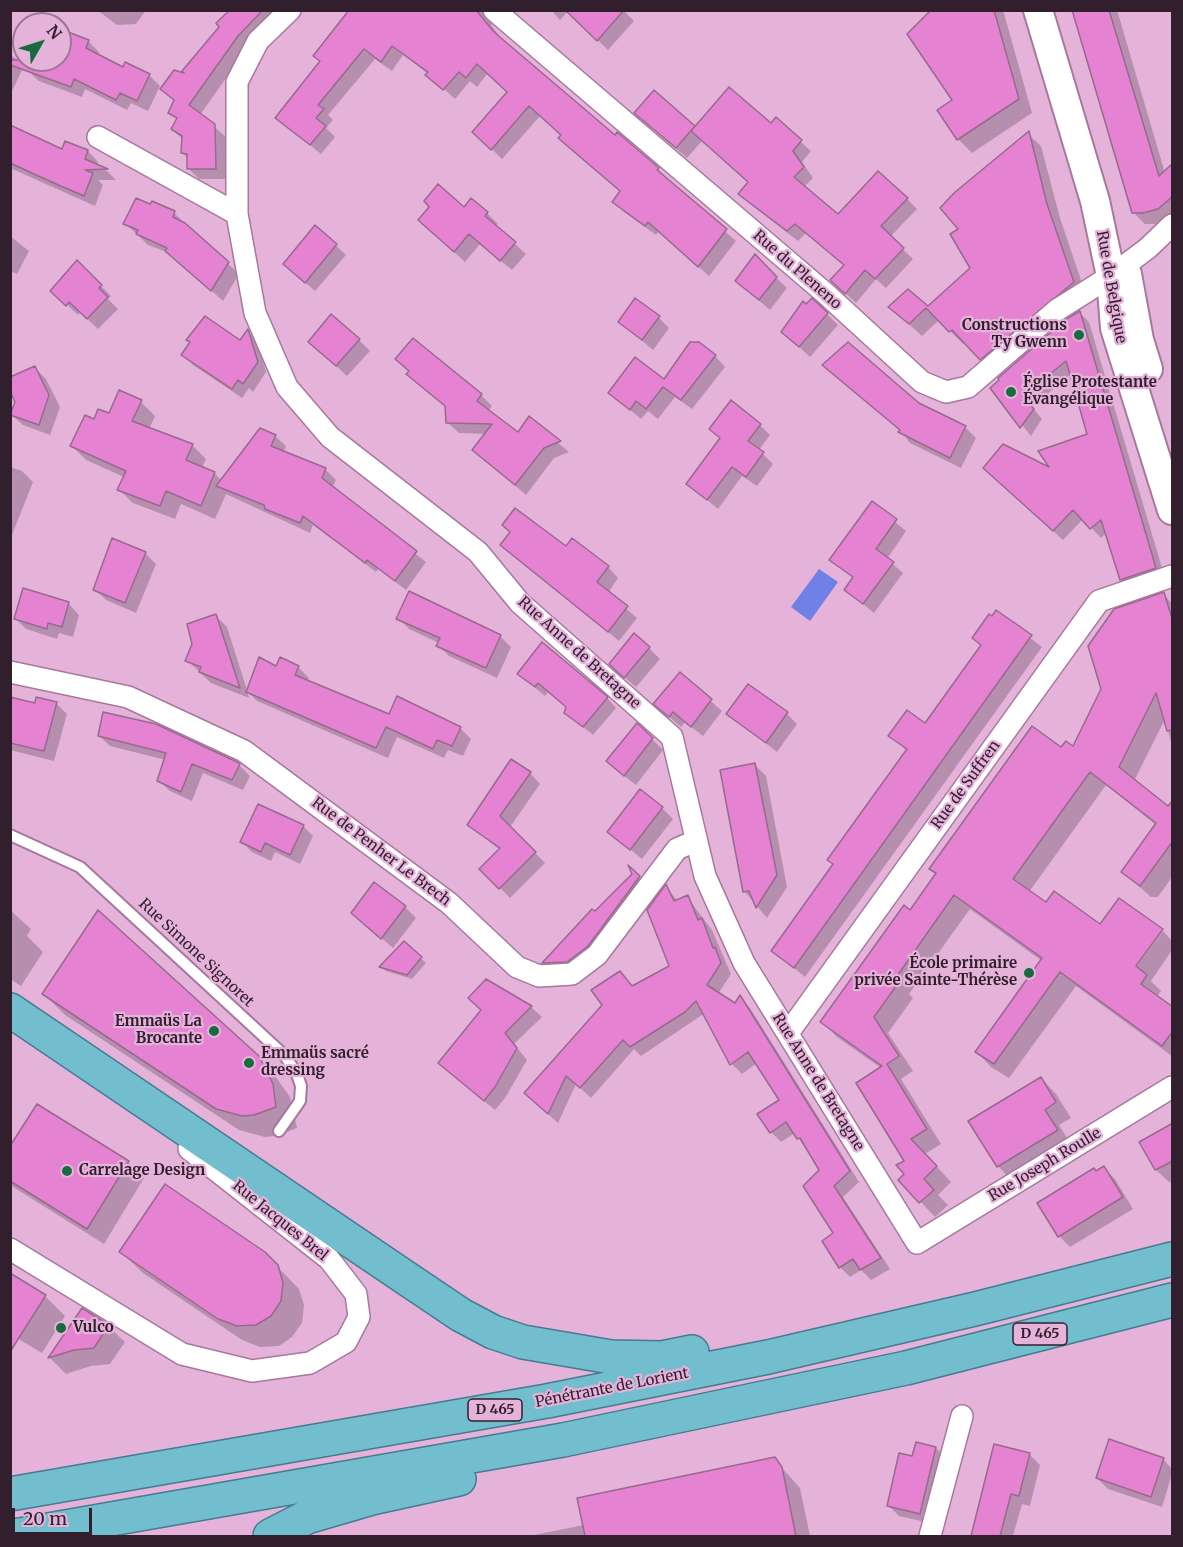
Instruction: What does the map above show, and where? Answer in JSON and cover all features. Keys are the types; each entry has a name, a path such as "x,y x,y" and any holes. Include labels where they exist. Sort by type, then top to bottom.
{"highway":[{"path":"22,1018 461,1315 493,1332 523,1342 611,1357 662,1358 822,1330 975,1309"},
{"name":"Pénétrante de Lorient","path":"10,1494 547,1401 768,1357 975,1309 1173,1259"},
{"name":"D 465","path":"14,1536 563,1440 906,1368 1173,1300"},
{"path":"270,1536 307,1517 372,1498 750,1414 906,1368"}],"main road":[{"name":"Rue de Belgique","path":"1038,10 1173,451"},
{"name":"Rue de Belgique","path":"1118,270 1115,328 1173,510"}],"street":[{"name":"Rue Anne de Bretagne","path":"290,10 258,41 237,82 237,214 255,313 287,387 330,437 478,552 520,603 672,737 705,876 744,963 917,1243"},
{"name":"Rue du Pleneno","path":"494,10 825,293 922,382 946,392 968,387 1057,310 1118,270 1173,225"},
{"path":"98,137 237,214"},
{"name":"Rue de Suffren","path":"788,1033 1099,601 1173,576"},
{"name":"Rue de Penher Le Brech","path":"10,672 128,697 244,751 449,903 517,967 539,976 572,974 597,955 677,849 695,841"},
{"name":"Rue Jacques Brel","path":"10,1249 183,1354 252,1371 310,1363 346,1342 359,1317 356,1294 329,1259 22,1018"},
{"name":"Rue Joseph Roulle","path":"917,1243 1173,1087"},
{"path":"930,1536 962,1416"}],"lane":[{"name":"Rue Simone Signoret","path":"10,835 80,867 285,1056 297,1074 301,1086 300,1101 279,1131"}],"water":[{"path":"819,569 838,582 810,621 791,607"}],"building":[{"path":"230,10 263,10 238,36 189,105 215,124 216,169 187,169 187,154 181,153 182,136 171,129 177,118 168,113 174,100 160,89 174,70 184,73 182,71 219,27 216,23"},
{"path":"349,10 476,10 494,32 615,135 617,132 659,168 657,170 727,229 698,267 648,222 645,226 612,202 620,191 558,138 561,135 529,106 491,150 472,132 507,92 477,64 466,78 459,72 443,90 425,75 428,72 392,46 381,62 364,49 318,105 324,109 316,118 326,126 310,145 275,118 320,61 313,56"},
{"path":"565,10 624,10 597,41"},
{"path":"931,10 994,10 1019,99 957,140 937,110 952,100 907,34"},
{"path":"1072,10 1109,10 1159,176 1173,163 1173,196 1158,209 1132,213"},
{"path":"72,34 89,40 86,48 123,67 125,62 150,74 137,101 120,93 116,100 74,79 71,87 29,72 72,72"},
{"path":"729,87 771,123 776,117 802,140 793,151 804,167 794,177 838,214 878,171 908,198 881,226 904,248 875,279 865,270 845,294 830,280 844,265 795,224 787,231 738,194 748,182 691,131"},
{"path":"654,90 695,126 676,148 634,113"},
{"path":"10,125 62,149 65,141 88,150 85,159 108,169 85,170 93,173 84,196 56,184 10,163"},
{"path":"1029,131 1047,204 1074,282 980,360 952,330 949,332 926,308 909,324 888,307 908,289 928,306 970,268 950,234 958,229 940,208 954,193"},
{"path":"438,184 464,207 471,198 488,212 485,216 516,242 500,261 469,234 454,252 418,220 429,207 424,201"},
{"path":"136,198 150,204 152,201 175,211 173,217 185,223 229,262 211,291 165,251 167,248 136,234 138,230 123,224"},
{"path":"315,225 337,244 305,283 283,264"},
{"path":"755,254 777,277 759,300 735,281"},
{"path":"77,260 102,285 99,288 108,297 87,319 69,302 66,306 50,291"},
{"path":"635,298 660,316 642,340 618,322"},
{"path":"812,298 828,313 799,347 781,332 803,301 806,304"},
{"path":"1080,311 1156,568 1120,580 1101,520 1090,529 1073,510 1053,531 983,468 1003,444 1049,467 1038,451 1087,434 1066,361 1023,396 1034,409 1020,428 990,388 999,380 998,378 1065,320"},
{"path":"331,314 360,339 336,366 308,342"},
{"path":"205,316 240,340 248,329 258,362 243,384 238,380 232,389 181,355 190,342 186,340"},
{"path":"413,338 482,394 477,401 518,432 529,416 561,441 544,448 515,485 472,450 492,424 446,423 445,406 406,374 409,371 395,359"},
{"path":"690,342 699,342 716,355 681,400 663,387 646,409 636,401 630,410 608,393 635,357 664,379"},
{"path":"848,342 919,403 966,426 950,458 898,432 900,430 822,365"},
{"path":"35,366 49,395 39,425 10,415 15,402 10,391 10,377"},
{"path":"119,390 142,400 132,421 193,444 186,460 215,472 201,506 166,491 160,506 117,490 126,471 70,446 85,415 94,419 98,409 109,413"},
{"path":"731,400 761,424 748,441 764,452 746,477 732,467 707,500 686,484 720,438 709,429"},
{"path":"260,428 276,435 271,446 326,468 322,478 417,551 395,581 367,560 365,563 303,516 300,523 265,509 264,505 216,486"},
{"path":"872,501 897,519 876,549 894,562 863,604 844,590 853,577 829,560"},
{"path":"515,508 566,546 572,538 609,566 597,582 628,606 608,632 500,545 510,532 502,525"},
{"path":"112,538 146,552 125,603 93,590"},
{"path":"23,588 69,602 62,627 48,623 47,629 14,619"},
{"path":"409,591 501,635 486,668 436,646 440,638 396,619"},
{"path":"1164,592 1173,622 1173,730 1167,731 1156,693 1119,767 1168,806 1173,800 1173,841 1140,886 1121,872 1156,823 1090,772 1013,879 1046,902 1054,891 1100,924 1119,898 1163,929 1136,966 1147,975 1141,984 1173,1007 1173,1031 1162,1046 1060,972 994,1064 975,1052 1042,958 954,895 895,979 899,982 874,1017 899,1056 887,1064 927,1129 911,1139 937,1166 924,1179 934,1190 919,1203 898,1180 904,1174 896,1165 904,1161 856,1083 882,1066 820,1022 904,905 910,910 936,873 929,869 1032,726 1061,747 1066,741 1073,746 1101,689 1088,646 1114,609"},
{"path":"996,610 1032,635 794,968 771,951 833,864 827,860 907,749 888,736 907,710 925,723 981,645 972,638 989,614 992,616"},
{"path":"216,614 240,688 199,672 201,667 185,661 192,644 187,624"},
{"path":"634,633 650,647 624,678 609,664"},
{"path":"542,642 608,697 583,727 564,713 566,707 538,683 535,687 517,674"},
{"path":"259,657 276,666 280,657 299,666 295,675 389,714 397,696 461,727 452,746 437,740 433,749 386,727 376,748 246,692"},
{"path":"680,672 712,699 691,727 673,712 669,717 653,704"},
{"path":"748,684 788,712 766,743 726,714"},
{"path":"10,697 35,703 36,697 57,702 44,751 10,743"},
{"path":"103,712 156,724 240,764 232,780 192,764 181,792 157,781 166,753 98,736"},
{"path":"637,723 653,738 624,776 606,761"},
{"path":"511,759 531,772 500,816 536,852 499,889 479,869 500,848 467,825"},
{"path":"755,763 777,875 756,908 749,891 743,892 720,770"},
{"path":"640,789 663,807 630,850 607,832"},
{"path":"258,804 304,825 290,855 265,843 261,852 240,842"},
{"path":"628,865 640,876 588,946 567,962 542,963 592,909 595,911 632,874"},
{"path":"374,882 406,906 381,939 351,913"},
{"path":"666,884 674,901 688,895 698,920 702,918 713,948 715,947 721,963 707,985 735,1003 740,995 850,1171 834,1186 881,1258 860,1270 853,1259 839,1268 822,1241 833,1233 803,1186 819,1170 800,1138 797,1139 786,1122 770,1133 757,1114 779,1100 748,1052 730,1065 696,1001 685,1012 630,1047 623,1040 580,1088 566,1076 548,1114 524,1093 602,1005 591,990 620,971 632,986 669,966 647,910"},
{"path":"98,910 259,1056 273,1084 276,1107 254,1115 242,1116 216,1109 42,994"},
{"path":"404,941 422,957 407,975 379,967"},
{"path":"486,979 532,1006 505,1033 517,1048 495,1087 484,1101 438,1063 481,1010 468,998"},
{"path":"1041,1077 1056,1102 1045,1110 1058,1130 997,1167 968,1121"},
{"name":"Carrelage Design","path":"37,1104 129,1161 87,1229 10,1181 10,1146"},
{"path":"1173,1123 1173,1161 1155,1170 1139,1142"},
{"path":"1104,1166 1123,1197 1058,1237 1037,1203 1094,1168 1096,1171"},
{"path":"165,1184 265,1252 278,1265 283,1283 281,1301 271,1316 256,1325 237,1326 218,1319 119,1252"},
{"path":"10,1273 46,1295 10,1352"},
{"path":"82,1308 109,1325 94,1348 74,1350 48,1358"},
{"path":"1109,1439 1164,1458 1151,1497 1096,1478"},
{"path":"916,1442 936,1447 920,1514 887,1506 899,1453 912,1456"},
{"path":"994,1444 1030,1453 1019,1496 1011,1494 1000,1536 971,1536"},
{"path":"775,1457 782,1467 796,1536 585,1536 577,1498"}],"place":[{"name":"Constructions Ty Gwenn","path":"1079,335"},
{"name":"Église Protestante Évangélique","path":"1011,392"},
{"name":"École primaire privée Sainte-Thérèse","path":"1029,973"},
{"name":"Emmaüs La Brocante","path":"214,1031"},
{"name":"Emmaüs sacré dressing","path":"249,1063"},
{"name":"Carrelage Design","path":"67,1171"},
{"name":"Vulco","path":"61,1328"}]}
